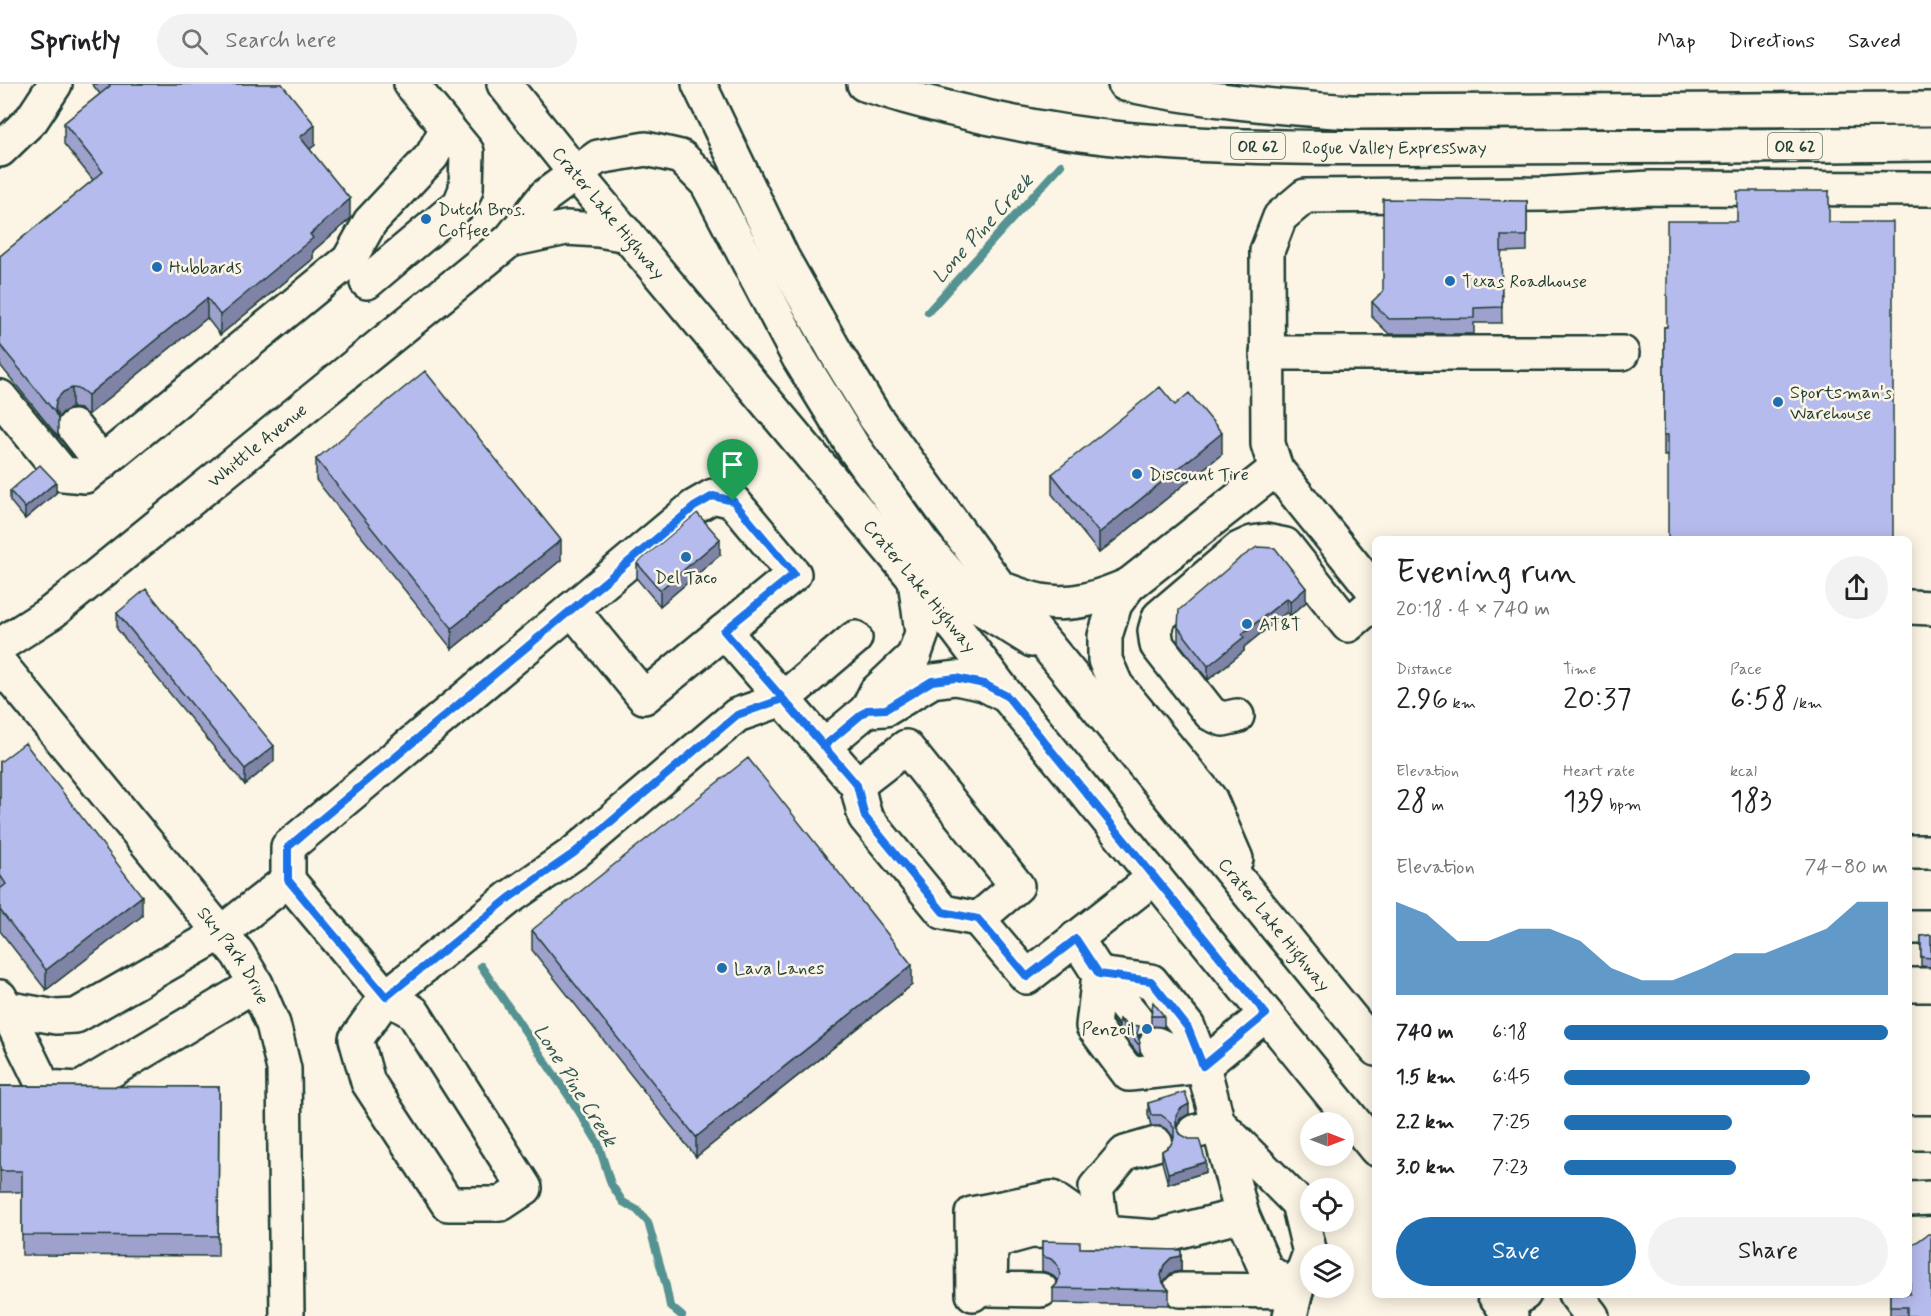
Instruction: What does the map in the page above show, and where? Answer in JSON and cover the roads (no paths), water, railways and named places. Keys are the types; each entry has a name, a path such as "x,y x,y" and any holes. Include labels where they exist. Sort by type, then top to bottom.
{"main road":[{"path":"0,150 33,119 55,84"},
{"path":"0,397 63,474 85,476 358,271 439,180 450,153 447,128 411,84"},
{"name":"Crater Lake Highway","path":"504,84 576,174 958,631 1007,696 1372,1144"},
{"name":"Crater Lake Highway","path":"699,84 782,257 875,417 1000,588 1372,1044"},
{"name":"Rogue Valley Expressway","path":"864,84 958,111 1016,123 1120,138 1213,145 1316,148 1931,144"},
{"name":"Rogue Valley Expressway","path":"1125,84 1205,98 1279,107 1352,112 1931,109"},
{"path":"510,240 545,196 598,158 646,149 681,157 707,183 799,358 854,448 923,544 976,605 1052,652"},
{"path":"1372,588 1276,469 1268,444 1267,251 1280,217 1305,196 1547,194 1651,188 1931,189"},
{"path":"510,240 566,228 628,235"},
{"name":"Whittle Avenue","path":"0,645 52,612 510,240"},
{"path":"1267,353 1622,353"},
{"path":"74,427 102,463"},
{"path":"1000,588 1042,602 1077,602 1100,598 1129,585 1276,469"},
{"path":"572,609 644,697 794,574 733,501 713,496 694,507 572,609 288,847 288,880 386,997 413,1012 525,1188 501,1204 448,1204 368,1082 356,1039 386,997 509,898 574,853 737,715 783,699 855,638"},
{"path":"1237,716 1223,719 1211,714 1157,645 1155,631 1160,617 1239,549 1252,543 1265,541 1285,545 1348,626 1372,605"},
{"path":"824,746 867,710 876,692 914,656 922,633 915,580"},
{"path":"1129,585 1115,604 1105,636 1105,660 1116,685 1210,799 1252,897"},
{"path":"1912,608 1931,608"},
{"path":"724,631 857,785 865,817 943,912 978,919 1027,977 1155,877"},
{"name":"Sky Park Drive","path":"0,664 238,954 256,984 273,1024 284,1069 287,1316"},
{"path":"867,710 886,709 932,681 956,678 984,684 1007,696"},
{"path":"857,785 906,747 1017,886 978,919"},
{"path":"1912,852 1931,852"},
{"path":"2,1002 56,1017 76,1016 220,933 288,880"},
{"path":"1912,927 1931,927"},
{"path":"1076,939 1099,974 1135,1018"},
{"path":"1099,974 1093,1026 1129,1074 1203,1066 1266,1014"},
{"path":"1099,974 1151,981 1188,1028 1203,1066 1207,1129 1266,1270 1293,1304"},
{"path":"2,1002 44,1086 80,1089 256,984"},
{"path":"1912,985 1931,985"},
{"path":"1156,1044 1203,1066"},
{"path":"1207,1129 1298,1203 1310,1253 1293,1304"},
{"path":"1912,1133 1931,1133"},
{"path":"1102,1233 1096,1187 1125,1154 1156,1144"},
{"path":"973,1294 972,1215 1052,1198 1102,1233"},
{"path":"1912,1199 1931,1198"},
{"path":"1041,1290 990,1289 991,1242 1031,1231 1156,1237 1242,1215"},
{"path":"1180,1290 1293,1304"},
{"path":"1578,1298 1592,1316"}],"waterway":[{"name":"Lone Pine Creek","path":"928,312 1061,165"},
{"name":"Lone Pine Creek","path":"481,966 598,1143 611,1184 623,1202 637,1210 648,1222 670,1306 682,1316"}],"place":[{"name":"Dutch Bros. Coffee","path":"426,219"},
{"name":"Hubbards","path":"157,267"},
{"name":"Texas Roadhouse","path":"1450,281"},
{"name":"Sportsman's Warehouse","path":"1778,402"},
{"name":"Discount Tire","path":"1137,474"},
{"name":"Del Taco","path":"686,557"},
{"name":"AT&T","path":"1247,624"},
{"name":"Lava Lanes","path":"722,968"},
{"name":"Penzoil","path":"1147,1029"}]}
